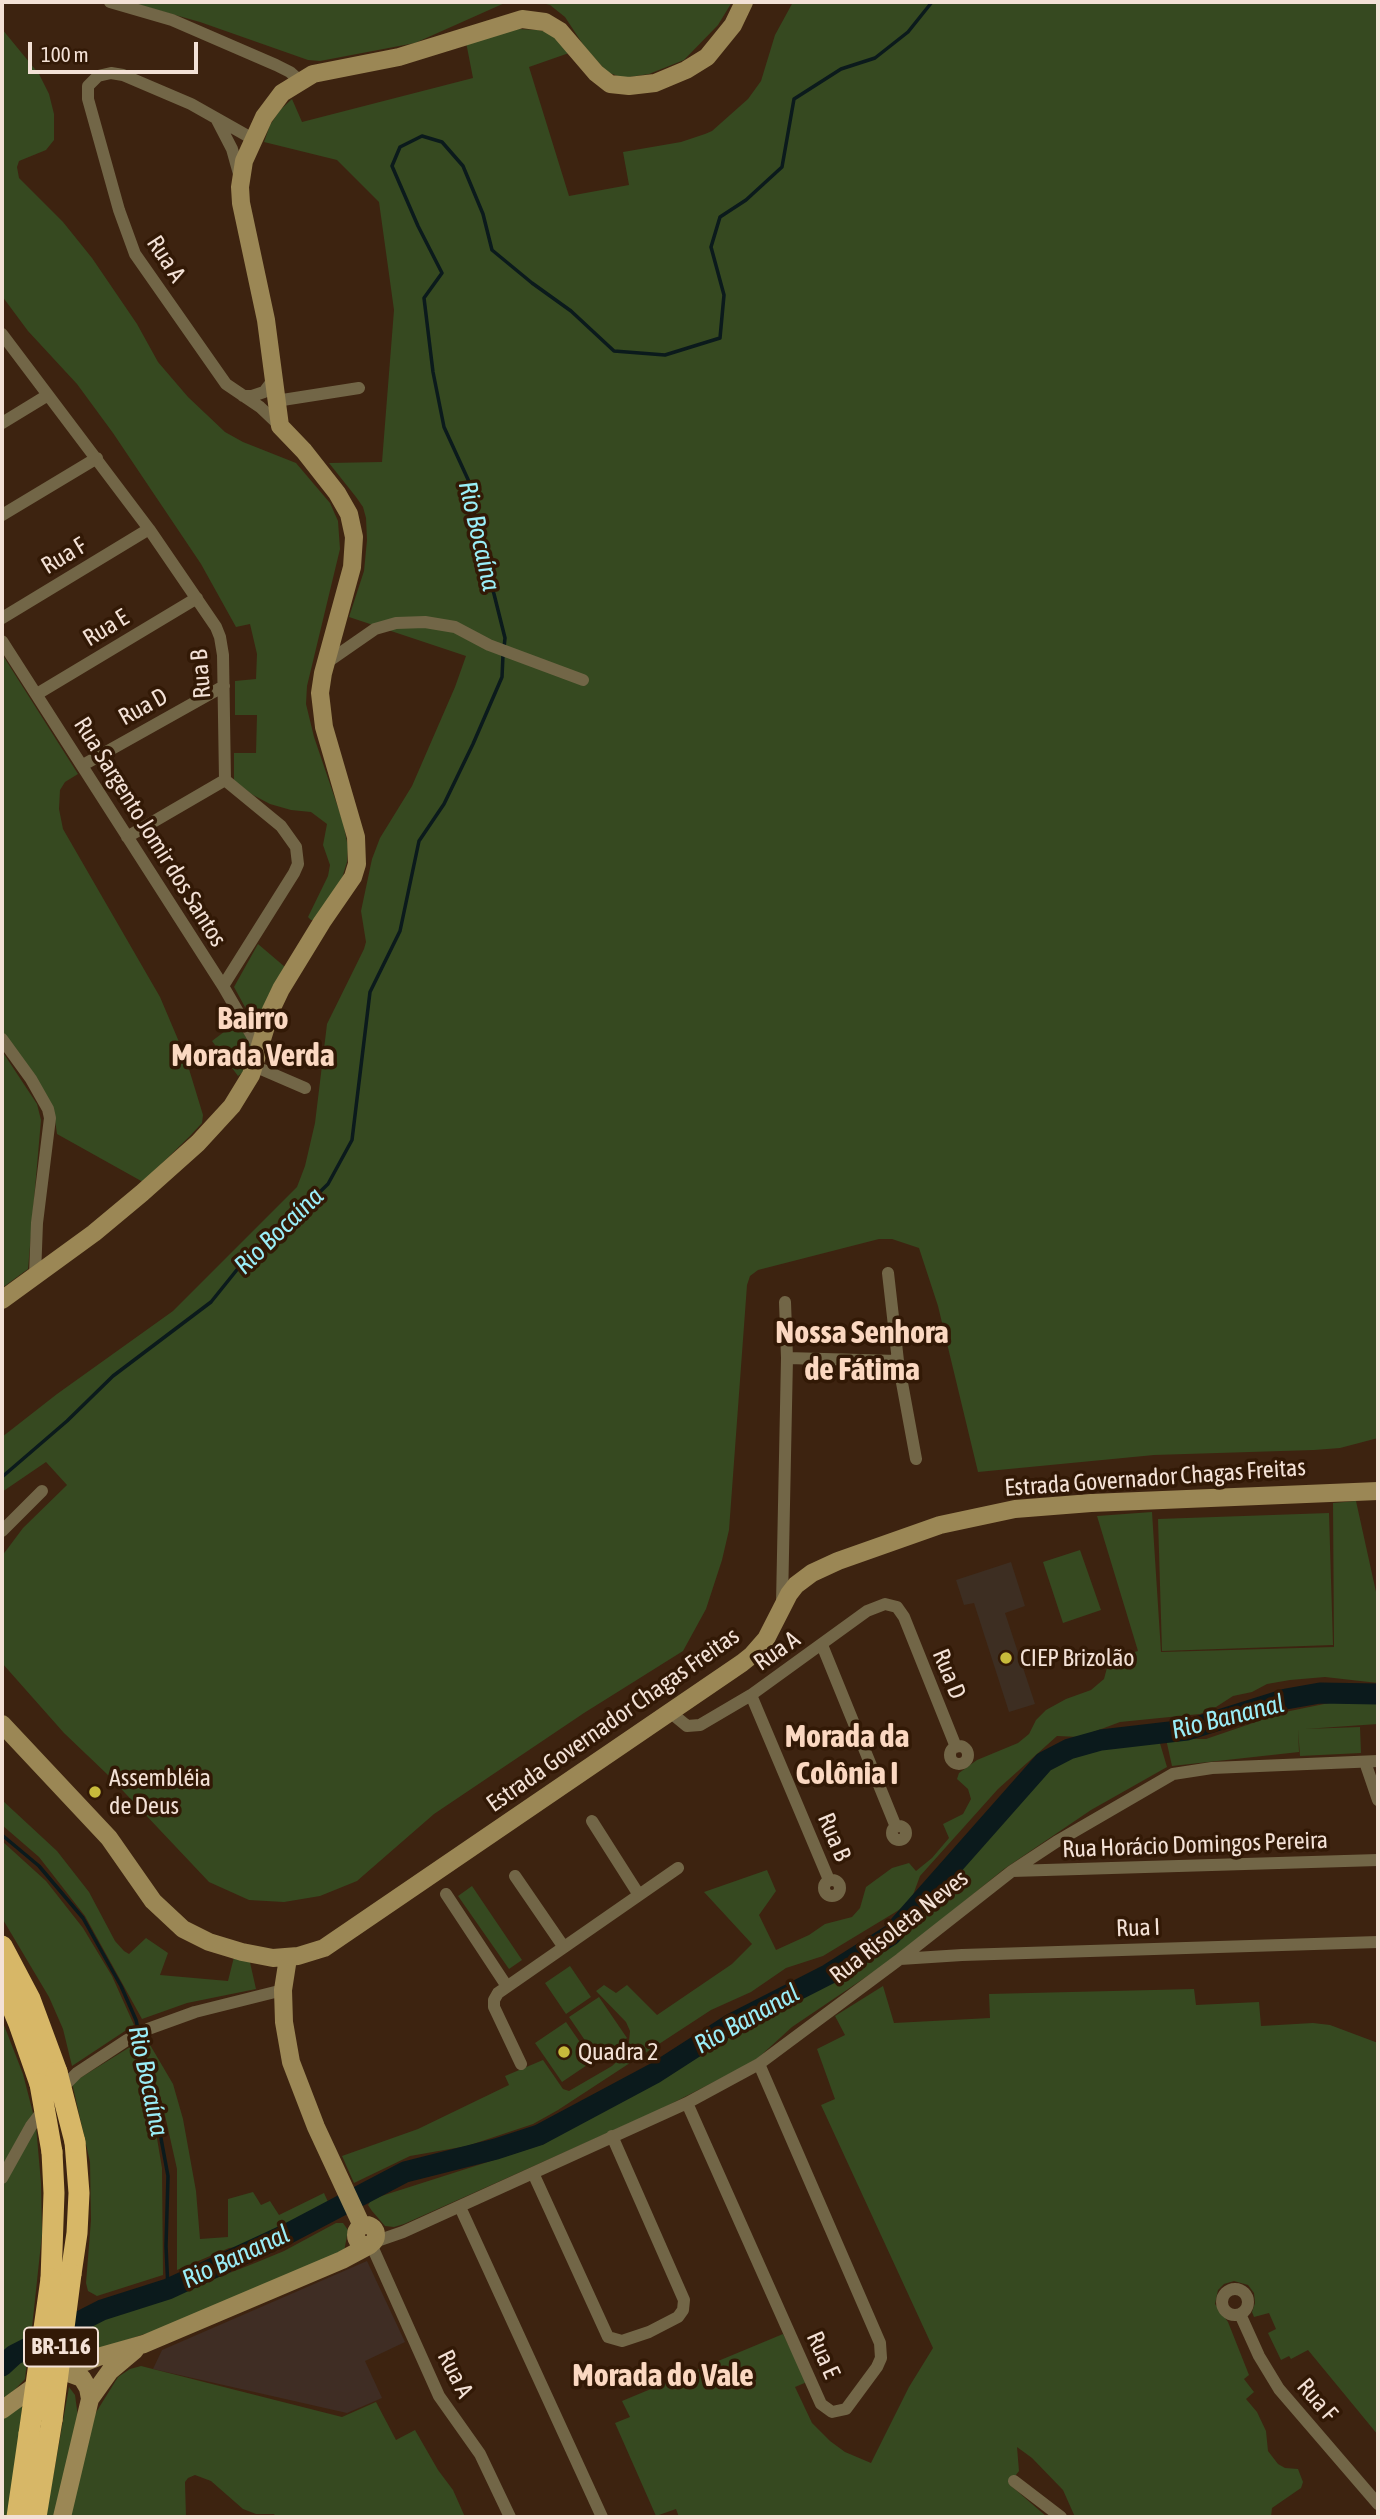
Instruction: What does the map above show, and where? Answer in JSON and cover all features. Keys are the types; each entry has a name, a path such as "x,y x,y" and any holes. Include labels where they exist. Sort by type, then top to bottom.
{"highway":[{"name":"BR-116","path":"2,1946 30,1999 48,2078 54,2206 61,2277 52,2420 36,2517"},
{"name":"BR-116","path":"2,1983 19,2024 48,2078 75,2142 79,2193 77,2233 61,2277 29,2434 17,2517"}],"main road":[{"path":"2,1300 94,1233 198,1143 237,1099 248,1082 281,989 351,881 357,864 358,847 354,827 321,716 321,684 352,567 352,525 337,493 280,426 265,320 241,203 240,187 244,161 274,102 300,81 320,72 399,57 503,23 530,18 545,22 560,31 607,83 620,86 641,85 671,77 707,57 733,25 744,2"},
{"name":"Estrada Governador Chagas Freitas","path":"2,1724 109,1838 153,1901 172,1920 196,1937 221,1947 265,1957 288,1958 324,1948 440,1886 670,1712 752,1655 766,1639 796,1585 822,1568 940,1525 983,1515 1053,1506 1378,1490"},
{"path":"288,1958 283,1990 284,2022 291,2062 307,2107 367,2236"},
{"name":"Rua Risoleta Neves","path":"2,2410 29,2389 62,2371 144,2344 342,2260 367,2236"},
{"path":"90,2399 117,2365 144,2344"},
{"path":"62,2371 72,2372 82,2378 90,2399 62,2517"}],"street":[{"path":"110,2 172,20 276,65 300,81"},
{"name":"Rua A","path":"217,119 191,104 123,75 106,73 94,78 88,86 88,99 119,210 135,254 221,378 260,407 280,426"},
{"path":"217,119 253,139"},
{"path":"217,119 236,160 240,187"},
{"name":"Rua B","path":"2,334 149,529 220,636 224,686 225,780"},
{"path":"242,396 264,392 273,380"},
{"path":"276,401 359,388"},
{"path":"2,423 48,396"},
{"path":"2,515 97,458"},
{"name":"Rua F","path":"2,618 149,529"},
{"name":"Rua E","path":"37,694 197,598"},
{"path":"326,663 375,629 396,623 425,622 447,625 489,645 583,680"},
{"name":"Rua Sargento Jomir dos Santos","path":"2,641 223,986 258,1048"},
{"name":"Rua D","path":"83,765 224,686"},
{"path":"127,837 225,780 287,832 296,847 298,858 295,873 223,986"},
{"path":"2,1039 31,1079 48,1109 50,1118 37,1223 35,1275"},
{"path":"254,1066 304,1088"},
{"path":"888,1273 898,1362 916,1458"},
{"path":"782,1607 787,1358 785,1302"},
{"path":"787,1358 898,1362"},
{"path":"2,1531 42,1491"},
{"name":"Rua A","path":"670,1712 684,1724 696,1726 751,1695 867,1611 885,1604 897,1607 904,1617"},
{"name":"Rua D","path":"904,1617 956,1747"},
{"path":"822,1645 896,1827"},
{"name":"Rua B","path":"751,1695 829,1880"},
{"path":"1372,1761 1378,1800"},
{"name":"Rua Risoleta Neves","path":"367,2236 403,2232 460,2207 687,2103 758,2064 900,1959 1012,1871 1066,1836 1173,1774 1212,1768 1372,1761"},
{"path":"592,1821 639,1895"},
{"name":"Rua Horácio Domingos Pereira","path":"1012,1871 1378,1860"},
{"path":"521,2064 494,2004 495,1996 506,1985 678,1868"},
{"path":"515,1876 564,1946"},
{"path":"440,1886 506,1985"},
{"name":"Rua I","path":"900,1959 976,1954 1378,1942"},
{"path":"2,2178 31,2126 53,2096 78,2073 127,2040 148,2028 195,2012 283,1990"},
{"name":"Rua E","path":"687,2103 821,2403 832,2412 846,2409 877,2367 881,2358 880,2343 758,2064"},
{"path":"533,2173 608,2337 628,2340 661,2326 681,2314 684,2300 612,2136"},
{"path":"460,2207 603,2517"},
{"name":"Rua A","path":"367,2236 439,2396 481,2454 510,2517"},
{"name":"Rua F","path":"1240,2314 1259,2356 1279,2389 1378,2504"},
{"path":"1014,2482 1061,2517"}],"shaded area":[{"name":"CIEP Brizolão","path":"1011,1562 1025,1606 1005,1613 1035,1704 1009,1712 974,1603 964,1605 956,1580"},
{"path":"367,2261 405,2342 365,2361 382,2398 347,2413 153,2369 162,2350"}],"green space":[{"path":"129,2 507,2 415,43 320,61 308,60 200,22"},
{"path":"538,2 732,2 718,25 684,60 649,74 623,78 607,72 584,46 565,17 550,5"},
{"path":"793,2 1378,2 1378,1438 1340,1448 1154,1455 978,1472 938,1306 919,1248 892,1239 879,1239 758,1270 750,1276 747,1285 729,1530 706,1609 683,1651 584,1713 434,1814 357,1881 320,1896 284,1902 249,1900 209,1882 108,1775 64,1733 2,1663 2,1556 23,1528 67,1485 46,1462 2,1492 2,1437 173,1311 297,1187 315,1123 327,1024 366,942 361,911 372,859 380,838 412,786 466,656 349,617 364,571 366,518 363,507 329,463 382,462 394,310 379,202 337,160 264,142 270,125 292,99 302,122 473,78 466,42 518,29 538,30 552,33 569,53 529,67 569,196 629,185 623,152 681,142 705,134 748,99 761,81 775,35"},
{"path":"2,29 39,74 49,94 54,114 54,140 46,150 19,161 19,178 63,222 92,258 137,324 158,362 188,397 225,432 296,463 330,503 338,521 340,549 307,686 306,704 314,737 343,822 348,847 347,862 339,888 315,920 308,917 328,876 330,865 323,845 327,824 311,812 270,804 234,781 234,753 256,753 257,715 235,715 235,681 256,679 257,654 250,624 236,627 201,564 113,433 77,384 28,331 2,296"},
{"path":"2,654 78,774 65,782 60,790 59,809 63,829 160,997 185,1056 203,1115 202,1123 143,1182 57,1134 54,1113 22,1058 2,1032"},
{"path":"258,944 285,967 257,1029 234,987"},
{"path":"237,1022 252,1047 246,1070 238,1076 212,1041"},
{"path":"2,1051 37,1104 41,1120 28,1269 2,1288"},
{"path":"1356,1501 1378,1601 1378,1683 1325,1677 1290,1680 1267,1684 1252,1692 1233,1696 1200,1714 1120,1722 1080,1737 1057,1736 998,1789 920,1876 910,1903 823,1956 786,1968 751,1992 711,2010 533,2124 467,2146 410,2156 354,2183 342,2156 418,2129 509,2085 505,2076 543,2060 563,2089 569,2091 612,2066 628,2051 630,2031 626,2022 596,1991 604,1985 616,1993 627,1985 657,2015 732,1964 752,1944 704,1892 767,1870 776,1891 759,1915 776,1950 809,1935 825,1924 852,1917 860,1908 866,1887 892,1868 909,1863 916,1871 932,1858 949,1838 943,1824 963,1814 971,1799 968,1789 957,1779 959,1773 977,1760 1018,1743 1029,1734 1036,1720 1046,1710 1091,1690 1104,1679 1108,1664 1118,1657 1138,1651 1097,1516 1152,1512 1161,1652 1334,1647 1333,1503"},
{"path":"1329,1513 1333,1645 1162,1651 1158,1519"},
{"path":"1080,1550 1101,1610 1063,1623 1043,1562"},
{"path":"1378,1701 1378,1724 1305,1729 1360,1727 1361,1753 1300,1756 1298,1729 1299,1752 1172,1766 1166,1739 1206,1739 1285,1712 1329,1703"},
{"path":"1159,1740 1167,1767 1091,1810 1004,1869 897,1956 792,2027 758,2058 743,2067 659,2110 404,2224 385,2226 368,2205 372,2199 544,2144 726,2029 771,2006 783,2003 853,1964 894,1936 1039,1774 1052,1765 1087,1750"},
{"path":"2,1800 57,1851 89,1892 115,1941 124,1951 129,1954 146,1938 168,1953 160,1975 228,1981 234,1957 249,1958 256,1989 187,2003 142,2019 85,1916 39,1857 2,1825"},
{"path":"2,1841 46,1881 83,1928 112,1976 134,2025 72,2066 63,2029 49,1997 2,1918"},
{"path":"472,1886 522,1960 509,1969 458,1896"},
{"path":"570,1966 591,1997 566,2014 545,1983"},
{"path":"883,1986 894,2023 990,2018 989,1994 1194,1989 1196,2005 1259,2002 1261,2026 1313,2023 1330,2025 1378,2043 1378,2435 1308,2350 1291,2359 1289,2356 1281,2360 1268,2333 1276,2329 1269,2313 1254,2317 1254,2293 1248,2285 1234,2281 1224,2284 1218,2290 1215,2304 1228,2322 1249,2375 1244,2379 1254,2392 1246,2399 1257,2412 1266,2431 1268,2451 1278,2464 1285,2468 1298,2469 1303,2482 1301,2488 1272,2508 1271,2517 1075,2517 1063,2490 1032,2458 1017,2447 1019,2471 1009,2484 1047,2517 679,2517 676,2509 656,2516 615,2423 630,2417 622,2401 783,2334 807,2382 795,2387 812,2423 845,2452 871,2463 909,2387 933,2348 821,2105 835,2099 817,2049 845,2035 835,2016"},
{"path":"599,1997 627,2038 597,2058 569,2017"},
{"path":"2,2020 23,2074 34,2117 2,2168"},
{"name":"Quadra 2","path":"566,2022 593,2061 562,2082 535,2043"},
{"path":"146,2038 173,2084 183,2119 196,2191 200,2239 228,2237 228,2199 253,2192 261,2205 270,2201 279,2215 324,2193 328,2202 326,2208 264,2243 229,2248 177,2270 177,2169 162,2102 141,2041"},
{"path":"138,2042 162,2168 163,2275 97,2296 88,2291 86,2283 91,2220 90,2162 72,2083"},
{"path":"36,2126 42,2234 31,2337 2,2356 2,2185"},
{"path":"336,2223 343,2223 348,2230 344,2252 163,2328 74,2357 78,2327 173,2295 255,2263"},
{"path":"28,2352 25,2379 2,2403 2,2373"},
{"path":"141,2366 342,2417 376,2402 396,2440 415,2430 453,2490 465,2517 276,2517 274,2514 256,2514 243,2509 211,2481 195,2475 185,2482 186,2517 69,2517 95,2414 118,2377"},
{"path":"69,2387 75,2395 78,2417 56,2517 46,2517"},
{"path":"23,2400 10,2517 2,2517 2,2422"}],"waterway":[{"name":"Rio Bocaína","path":"504,648 505,638 494,594 478,545 471,486 444,427 433,372 424,298 442,273 392,166 400,147 422,136 442,142 463,166 483,214 492,250 571,311 614,351 665,355 720,338 724,295 711,247 720,217 746,200 782,167 794,99 841,69 875,58 908,32 932,2"},
{"name":"Rio Bocaína","path":"2,1477 67,1421 113,1376 211,1302 244,1261 328,1184 352,1140 370,992 400,931 419,841 444,804 473,744 502,677 503,655"},
{"name":"Rio Bananal","path":"2,2366 14,2355 102,2310 168,2289 289,2233 405,2172 539,2135 655,2073 731,2024 829,1974 891,1935 1044,1762 1069,1749 1101,1740 1187,1730 1286,1699 1320,1693 1378,1694"},
{"name":"Rio Bocaína","path":"2,1835 39,1866 83,1918 121,1986 136,2020 168,2176 168,2289"}],"place":[{"name":"CIEP Brizolão","path":"1006,1658"},
{"name":"Assembléia de Deus","path":"95,1792"},
{"name":"Quadra 2","path":"564,2052"}],"district":[{"name":"Bairro Morada Verda","path":"253,1038"},
{"name":"Nossa Senhora de Fátima","path":"862,1352"},
{"name":"Morada da Colônia I","path":"847,1756"},
{"name":"Morada do Vale","path":"663,2376"}]}
